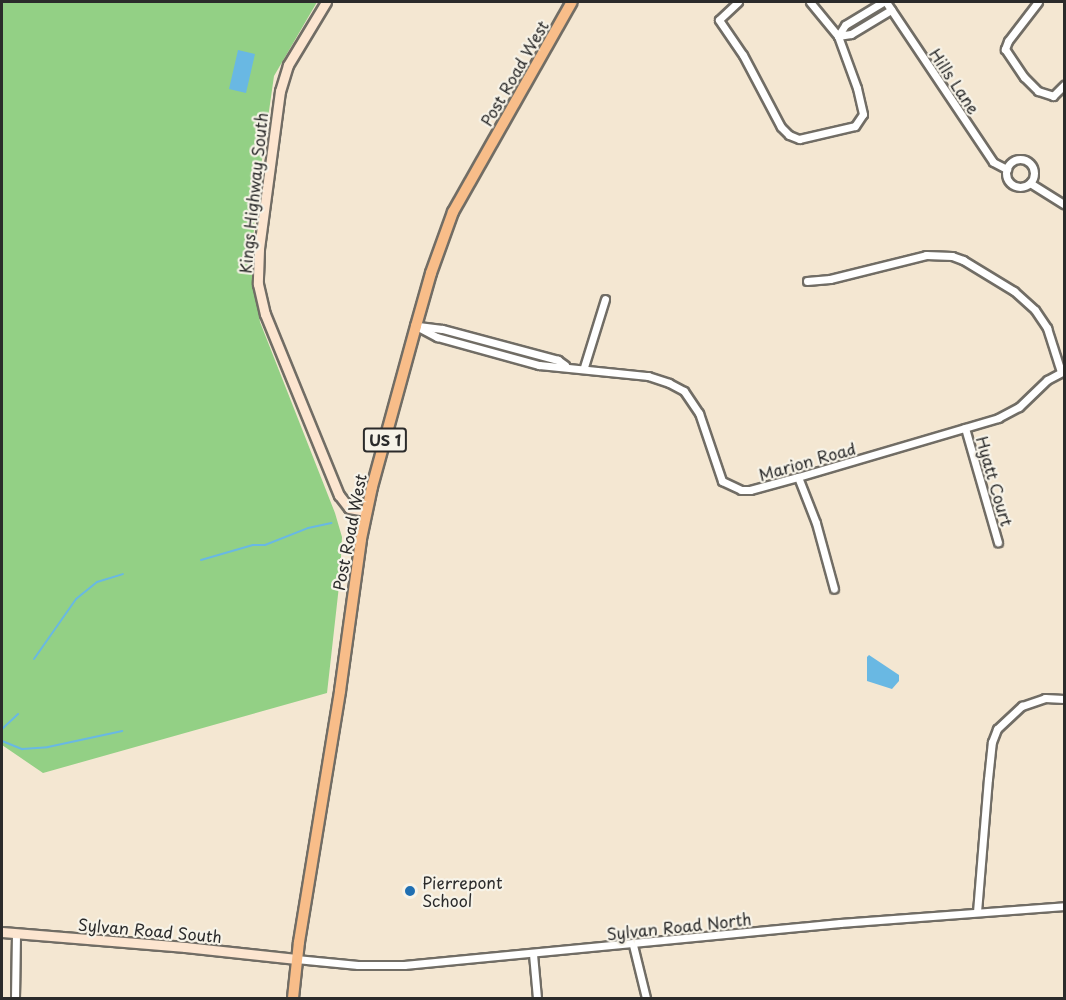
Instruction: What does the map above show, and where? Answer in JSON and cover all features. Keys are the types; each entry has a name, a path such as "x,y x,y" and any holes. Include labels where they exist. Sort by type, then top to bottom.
{"main road":[{"name":"Post Road West","path":"293,999 296,959 366,511 416,326 441,242 457,204 572,2"}],"street":[{"name":"Kings Highway South","path":"326,2 294,53 280,91 261,236 258,284 266,314 339,495 349,508 366,511"},
{"path":"738,2 719,20 743,55 781,127 794,137 808,138 855,126 862,118 863,106 838,36 810,2"},
{"path":"838,36 845,25 885,2"},
{"name":"Hills Lane","path":"885,2 993,162 1007,169 1007,178 1013,185 1022,187 1030,183 1065,204"},
{"path":"1038,2 1008,41 1005,49 1024,77 1038,91 1053,96 1065,84"},
{"path":"838,36 851,34 891,10"},
{"path":"1007,169 1015,160 1027,161 1034,171 1030,183"},
{"path":"807,281 830,279 926,255 939,254 963,260 1014,291 1035,310 1047,328 1063,372"},
{"path":"584,367 605,299"},
{"name":"Marion Road","path":"416,326 442,329 558,360 565,365 648,376 684,391 699,413 722,481 732,488 750,490 965,428 1011,412 1047,380 1063,372"},
{"name":"Hyatt Court","path":"965,428 998,542"},
{"path":"798,477 816,523 834,589"},
{"path":"977,912 992,742 997,729 1014,711 1027,703 1046,698 1065,699"},
{"name":"Sylvan Road North","path":"296,959 387,966 1065,906"},
{"name":"Sylvan Road South","path":"2,932 296,959"},
{"path":"15,999 16,933"},
{"path":"633,945 646,999"},
{"path":"533,954 537,999"}],"green space":[{"path":"2,2 317,2 274,76 255,209 252,264 260,322 335,513 342,537 340,577 327,693 43,773 2,745"}],"water":[{"path":"238,50 255,54 246,93 229,89"},
{"path":"869,655 899,675 899,681 892,689 867,681 867,657"}],"waterway":[{"path":"201,560 253,545 265,545 308,528 331,523"},
{"path":"34,659 76,599 97,582 123,574"},
{"path":"2,729 18,714"},
{"path":"2,741 22,749 48,747 122,731"}],"place":[{"name":"Pierrepont School","path":"410,891"}]}
